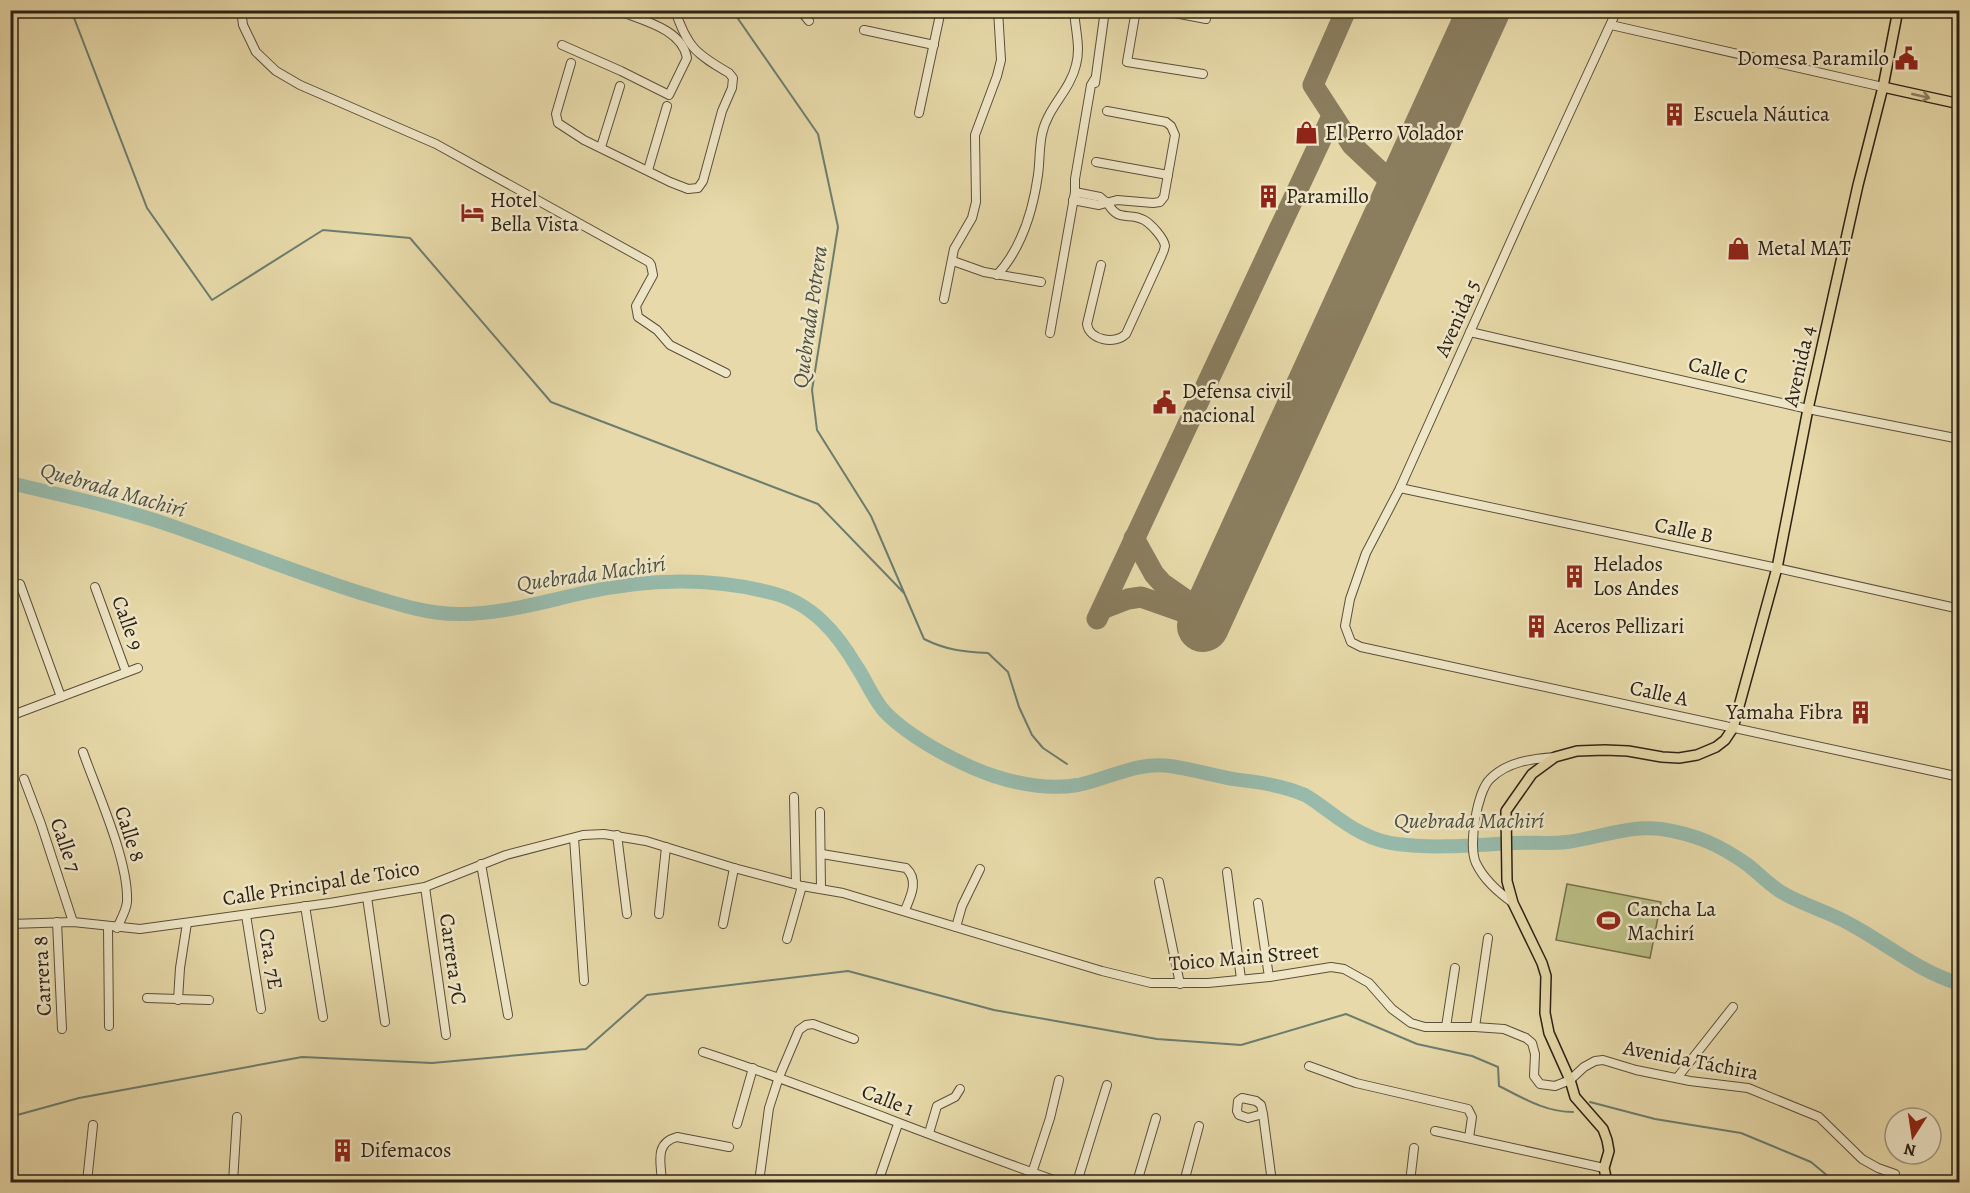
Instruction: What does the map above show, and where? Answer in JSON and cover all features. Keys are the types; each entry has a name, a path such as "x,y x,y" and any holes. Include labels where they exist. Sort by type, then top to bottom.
{"main road":[{"name":"Avenida 4","path":"1733,728 1777,568 1808,409 1883,87 1898,10"},
{"path":"1883,87 1959,104"},
{"path":"1607,1182 1604,1168 1609,1151 1603,1129 1575,1097 1550,1033 1545,1013 1546,976 1514,903 1507,881 1506,811 1532,774 1555,757 1577,751 1605,750 1679,758 1716,747 1725,740 1733,728"}],"street":[{"path":"241,10 243,25 256,52 276,71 300,85 436,144 649,262 653,274 636,306 638,317 653,327 670,345 726,373"},
{"path":"562,45 669,95 687,58 678,40 669,32 617,10"},
{"path":"571,63 556,114 558,123 575,134 648,170 688,189 694,189 701,185 722,111 733,84 732,76 692,48 675,10"},
{"path":"800,10 809,21"},
{"path":"919,112 941,10"},
{"path":"944,300 957,242 972,218 976,201 975,135 1001,60 998,10"},
{"path":"998,275 1018,246 1029,213 1038,173 1042,132 1049,115 1073,76 1077,63 1074,10"},
{"path":"1050,333 1096,85 1094,80 1105,10"},
{"path":"1136,10 1127,62 1203,74"},
{"path":"1159,10 1206,19"},
{"name":"Avenida 5","path":"1351,642 1345,626 1350,599 1366,554 1400,488 1522,214 1617,10"},
{"path":"1611,25 1883,87"},
{"path":"864,30 934,45"},
{"path":"601,147 620,86"},
{"path":"648,170 667,106"},
{"path":"1075,192 1099,205 1127,200 1154,203 1160,202 1164,196 1175,135 1171,126 1166,122 1107,111"},
{"path":"1096,162 1168,175"},
{"path":"1101,265 1087,324 1092,335 1113,341 1121,339 1126,334 1165,246 1162,238 1145,220 1120,216 1114,213 1107,202"},
{"path":"953,261 998,275 1041,282"},
{"name":"Calle C","path":"1470,332 1808,409 1959,439"},
{"name":"Calle B","path":"1400,488 1959,609"},
{"path":"21,584 62,697"},
{"name":"Calle 9","path":"95,587 126,672"},
{"name":"Calle A","path":"1351,642 1361,647 1959,777"},
{"path":"10,716 138,668"},
{"name":"Calle 8","path":"83,752 125,875 127,902 117,928"},
{"path":"1514,903 1488,882 1474,856 1475,824 1482,790 1490,779 1515,763 1555,757"},
{"name":"Calle 7","path":"24,779 73,922"},
{"path":"787,939 799,885 794,797"},
{"path":"820,812 821,889"},
{"name":"Calle Principal de Toico","path":"10,924 73,922 140,929 367,897 425,888 506,855 584,835 617,836 666,847 799,885"},
{"path":"617,836 627,914"},
{"path":"574,838 584,981"},
{"path":"659,914 666,847"},
{"path":"822,854 906,868 912,874 914,881 905,910"},
{"path":"482,864 508,1015"},
{"path":"723,924 734,868"},
{"path":"956,927 962,906 980,869"},
{"path":"1227,872 1241,979"},
{"path":"1159,882 1180,984"},
{"name":"Toico Main Street","path":"799,885 843,893 905,910 1126,978 1151,983 1180,984 1269,977 1331,967 1344,969 1369,983 1392,1009 1411,1023 1425,1027 1504,1029 1518,1034 1532,1043 1535,1054 1534,1076 1540,1084 1555,1086 1569,1080"},
{"name":"Carrera 7C","path":"425,888 446,1035"},
{"path":"367,897 385,1022"},
{"path":"1258,903 1269,977"},
{"path":"304,906 323,1017"},
{"name":"Cra. 7E","path":"246,915 261,1009"},
{"name":"Carrera 8","path":"57,922 62,1029"},
{"path":"178,1000 187,923"},
{"path":"108,927 109,1026"},
{"path":"1475,1027 1488,938"},
{"path":"1446,1027 1455,968"},
{"path":"147,998 209,1000"},
{"path":"1677,1078 1733,1007"},
{"path":"759,1182 769,1108 779,1077 800,1030 806,1025 816,1025 854,1039"},
{"name":"Calle 1","path":"704,1052 779,1077 897,1124 929,1133 976,1153 1060,1182"},
{"name":"Avenida Táchira","path":"1569,1080 1584,1067 1595,1061 1603,1060 1677,1078 1748,1088 1819,1118 1862,1159 1895,1174"},
{"path":"1310,1066 1356,1083 1468,1109 1472,1117 1469,1138"},
{"path":"737,1124 753,1068"},
{"path":"1032,1173 1042,1147 1059,1080"},
{"path":"1077,1182 1107,1085"},
{"path":"929,1133 937,1106 955,1097 960,1089"},
{"path":"1263,1114 1272,1182"},
{"path":"233,1182 237,1117"},
{"path":"1137,1182 1156,1118"},
{"path":"878,1182 897,1124"},
{"path":"87,1182 93,1125"},
{"path":"1184,1182 1199,1126"},
{"path":"1435,1131 1604,1168"},
{"path":"662,1182 661,1148 669,1139 677,1137 729,1146"},
{"path":"1410,1182 1414,1149"}],"green space":[{"name":"Cancha La Machirí","path":"1567,884 1661,902 1650,958 1556,940"}],"waterway":[{"path":"71,10 147,208 212,300 323,230 410,238 551,402 818,504 904,593"},
{"name":"Quebrada Potrera","path":"732,10 818,134 838,227 812,390 817,430 871,516 924,639 955,650 988,653 1008,672 1019,707 1032,735 1043,748 1067,764"},
{"name":"Quebrada Machirí","path":"10,483 134,514 340,586 398,604 434,612 457,614 489,612 606,588 654,583 725,584 772,593 799,604 832,631 849,654 877,702 896,722 936,750 994,776 1025,784 1057,787 1078,785 1146,766 1178,767 1287,789 1308,797 1362,833 1379,840 1412,845 1560,843 1637,829 1673,831 1717,846 1748,865 1789,897 1840,919 1929,972 1960,984"},
{"path":"10,1117 79,1098 302,1057 432,1063 586,1049 647,995 848,971 994,1010 1157,1039 1241,1045 1346,1014 1417,1044 1472,1056 1498,1067 1499,1086 1544,1107 1573,1112"},
{"path":"1590,1102 1655,1119 1741,1133 1811,1162 1835,1182"}],"taxiway":[{"path":"1346,10 1313,85 1352,145 1401,191"},
{"path":"1097,619 1332,116"},
{"path":"1134,538 1154,574 1162,583 1208,615"},
{"path":"1102,609 1128,599 1141,597 1195,616"}],"runway":[{"path":"1203,626 1484,10"}],"place":[{"name":"Domesa Paramilo","path":"1907,58"},
{"name":"Escuela Náutica","path":"1675,114"},
{"name":"El Perro Volador","path":"1307,133"},
{"name":"Paramillo","path":"1268,196"},
{"name":"Hotel Bella Vista","path":"472,212"},
{"name":"Metal MAT","path":"1739,248"},
{"name":"Defensa civil nacional","path":"1164,403"},
{"name":"Helados Los Andes","path":"1575,576"},
{"name":"Aceros Pellizari","path":"1536,626"},
{"name":"Yamaha Fibra","path":"1861,712"},
{"name":"Cancha La Machirí","path":"1609,921"},
{"name":"Difemacos","path":"342,1150"}]}
